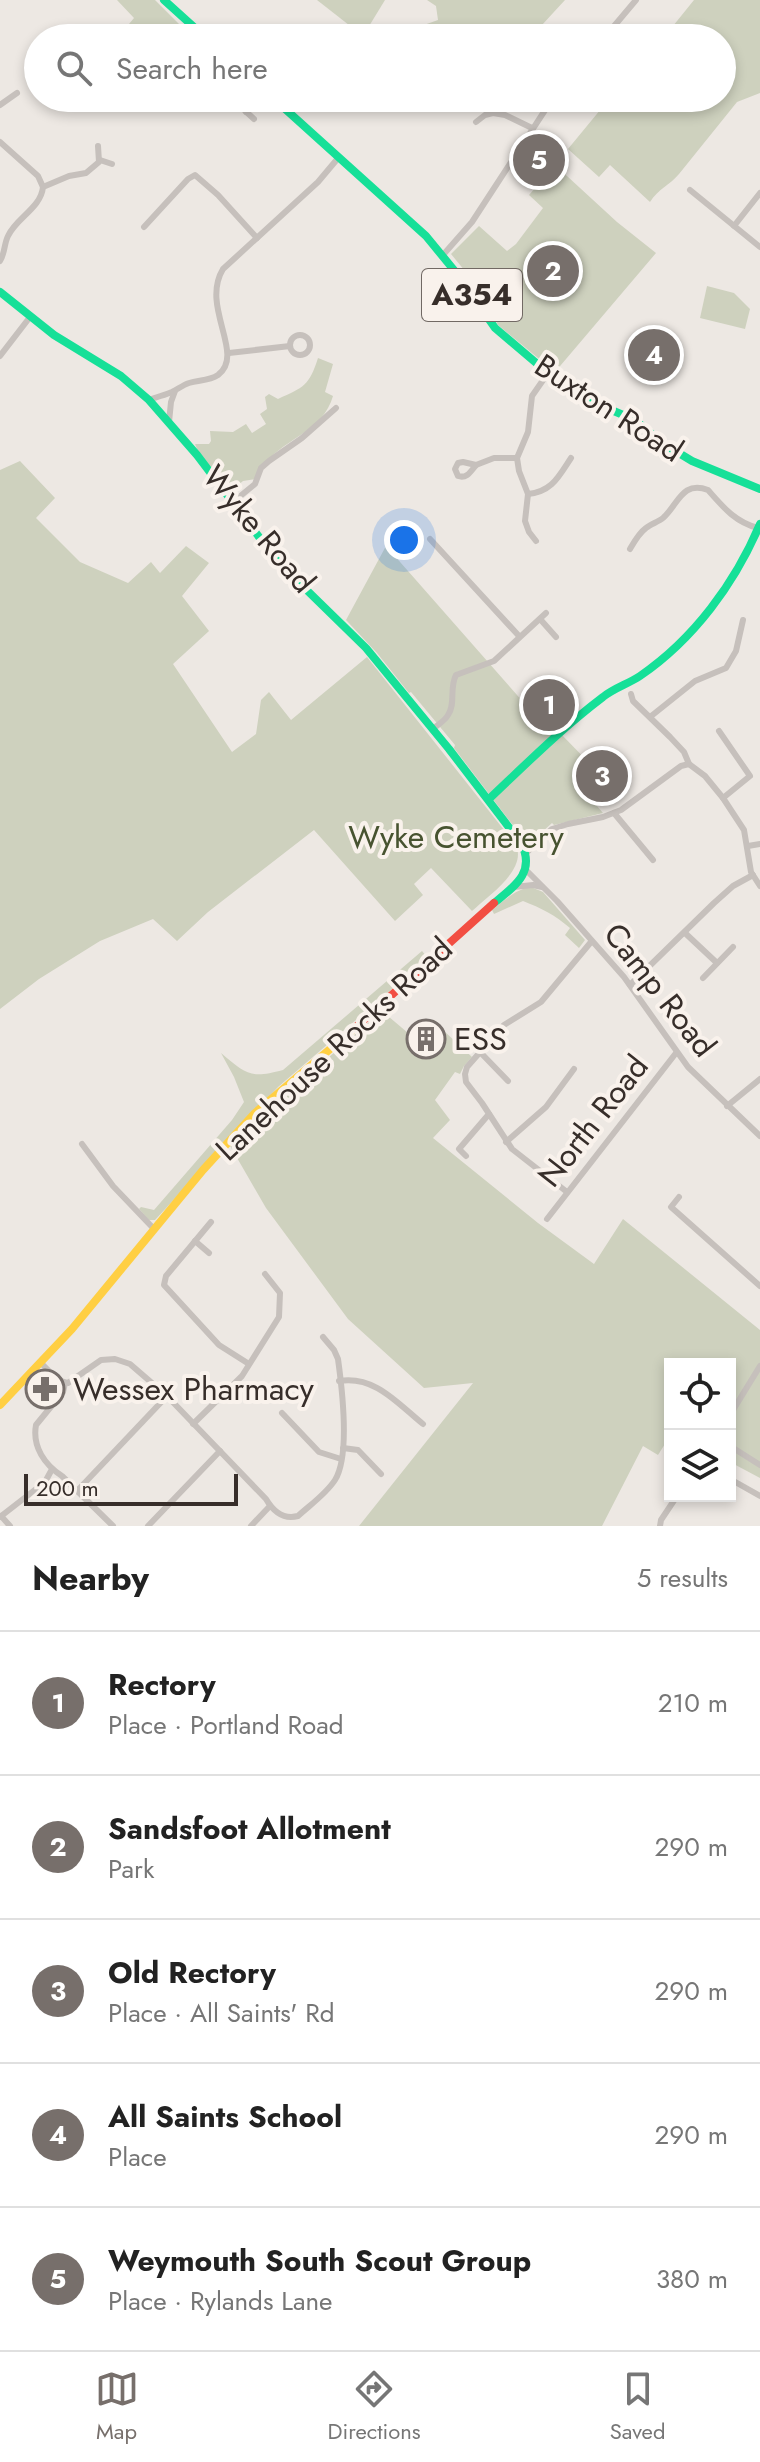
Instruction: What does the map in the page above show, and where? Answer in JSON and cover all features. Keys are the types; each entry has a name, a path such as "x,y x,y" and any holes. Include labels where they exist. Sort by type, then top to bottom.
{"main road":[{"path":"164,0 191,24"},
{"name":"Buxton Road","path":"289,112 414,224 443,255 495,328 548,373 590,401 635,420 672,450 692,461 760,489"},
{"name":"Wyke Road","path":"0,292 54,335 121,376 149,400 197,455 278,562 347,628 489,799"},
{"path":"526,870 526,853 489,799 564,728 603,696 636,679 667,654 733,577 748,555 759,526"},
{"name":"Lanehouse Rocks Road","path":"0,1405 72,1329 255,1113 403,987 477,917 514,887 526,870"}],"street":[{"path":"616,24 636,0"},
{"path":"0,105 17,93"},
{"path":"246,112 254,119"},
{"path":"443,255 472,222 543,112"},
{"path":"476,122 485,115 500,113 532,128"},
{"path":"0,142 38,176 43,187 40,198 9,235 0,261"},
{"path":"98,146 100,160"},
{"path":"149,400 186,384 218,375 226,366 229,353 217,309 215,285 223,269 318,182 339,157"},
{"path":"43,187 86,173 100,160"},
{"path":"100,160 112,164"},
{"path":"144,227 195,175 257,238"},
{"path":"690,190 760,247"},
{"path":"734,226 760,193"},
{"path":"0,356 30,317"},
{"path":"229,353 290,346"},
{"path":"536,541 525,521 528,494 517,458 528,432 532,396 548,373"},
{"path":"169,422 175,391"},
{"path":"233,502 255,484 261,468 336,408"},
{"path":"476,465 500,457 517,458"},
{"path":"528,494 550,487 571,458"},
{"path":"630,549 644,529 667,513 679,495 702,487 734,518 759,526"},
{"path":"430,539 519,636"},
{"path":"433,729 449,715 451,686 456,675 494,661 543,616 556,637"},
{"path":"650,717 695,681 726,668 736,651 743,620"},
{"path":"631,694 633,701 684,752 689,764 705,776 723,798 744,830 753,875 760,886"},
{"path":"719,731 750,776 723,798"},
{"path":"526,853 558,826 614,813 681,766 689,764"},
{"path":"614,813 653,860"},
{"path":"748,846 760,844"},
{"name":"Camp Road","path":"526,870 630,985 676,1053 760,1136"},
{"path":"630,985 733,886 753,875"},
{"path":"514,887 533,885 545,889"},
{"path":"685,933 717,963"},
{"path":"567,1192 515,1153 467,1085 465,1070 504,1025 539,1004 591,942"},
{"path":"703,978 733,947"},
{"path":"480,1052 508,1081"},
{"name":"North Road","path":"547,1219 676,1053"},
{"path":"506,1142 544,1109 574,1069"},
{"path":"727,1106 760,1079"},
{"path":"466,1156 459,1149 489,1114"},
{"path":"82,1144 113,1186 154,1229"},
{"path":"679,1197 668,1211 760,1286"},
{"path":"211,1222 166,1276 165,1287 219,1345 249,1364"},
{"path":"195,1241 209,1253"},
{"path":"193,1424 240,1379 279,1317 279,1290 265,1274"},
{"path":"41,1363 65,1383 74,1381 97,1362 115,1359 135,1367 268,1501 269,1507 282,1515 298,1516 333,1483 343,1448 337,1356 323,1337"},
{"path":"736,1405 760,1366"},
{"path":"339,1381 370,1383 423,1424"},
{"path":"10,1526 0,1516 50,1478 51,1471 37,1447 36,1428 39,1419 63,1392 65,1383"},
{"path":"77,1491 167,1396"},
{"path":"282,1413 319,1452 341,1459"},
{"path":"343,1448 358,1450 381,1474"},
{"path":"736,1450 760,1465"},
{"path":"148,1526 220,1451"},
{"path":"51,1471 59,1474 113,1526"},
{"path":"736,1482 760,1496"},
{"path":"660,1526 673,1502"},
{"path":"251,1526 269,1507"}],"green space":[{"path":"117,0 155,0 179,24 129,24 134,18"},
{"path":"317,0 385,0 370,24 348,24"},
{"path":"427,0 565,0 543,24 427,24 438,20 436,6"},
{"path":"694,0 760,0 760,93 736,103 736,24 675,24"},
{"path":"598,112 729,112 679,174 650,202 610,165 599,177 568,149"},
{"path":"555,165 656,253 555,372 498,325 479,288 451,254 479,226 507,251 516,244 543,208 529,195"},
{"path":"707,286 734,293 750,309 745,329 700,318"},
{"path":"318,358 333,364 325,392 333,396 321,418 275,453 256,479 243,481 237,486 222,482 195,444 209,444 210,431 233,432 246,424 252,433 266,424 260,414 267,409 265,397 269,394 278,399 300,388 312,375"},
{"name":"Wyke Cemetery","path":"20,461 55,498 36,518 80,562 128,583 151,562 160,573 186,546 209,563 182,596 209,631 173,664 232,752 256,734 261,700 269,692 291,720 367,657 516,845 518,854 511,873 472,911 431,868 414,884 423,895 395,921 314,830 208,912 177,941 153,919 100,941 39,979 0,1009 0,470"},
{"path":"386,546 553,736 561,734 597,771 585,792 603,813 552,823 528,845 454,748 455,745 346,620"},
{"path":"531,887 543,892 585,940 579,948 565,935 570,928 548,912 523,901 494,914 492,910 505,899"},
{"path":"422,951 428,958 278,1087 155,1220 149,1220 139,1209 154,1210 244,1102 221,1053 249,1073 283,1070"},
{"path":"382,1011 427,1049 444,1031 472,1057 460,1074 455,1072 435,1100 450,1120 433,1138 594,1264 623,1219 760,1330 760,1478 736,1465 736,1358 664,1358 664,1446 658,1455 643,1446 602,1526 359,1526 473,1383 424,1388 348,1319 266,1208 229,1144"}],"traffic: fast":[{"path":"164,0 191,24"},
{"path":"289,112 426,236 495,328 548,373 590,401 635,420 664,444 692,461 760,489"},
{"path":"0,292 54,335 121,376 149,400 197,455 278,562 366,648 449,749 521,843 525,853 525,870 521,878 494,903"},
{"path":"489,799 588,709 607,694 640,676 678,645 725,588 760,524"}],"traffic: slow":[{"path":"0,1405 72,1329 203,1170 255,1113 356,1027"}],"traffic: jam":[{"path":"356,1027 494,903"}],"place":[{"name":"Weymouth South Scout Group","path":"539,160"},
{"name":"Sandsfoot Allotment","path":"553,271"},
{"name":"All Saints School","path":"654,355"},
{"name":"Rectory","path":"549,705"},
{"name":"Old Rectory","path":"602,776"},
{"name":"ESS","path":"426,1039"},
{"name":"Wessex Pharmacy","path":"45,1389"}]}
